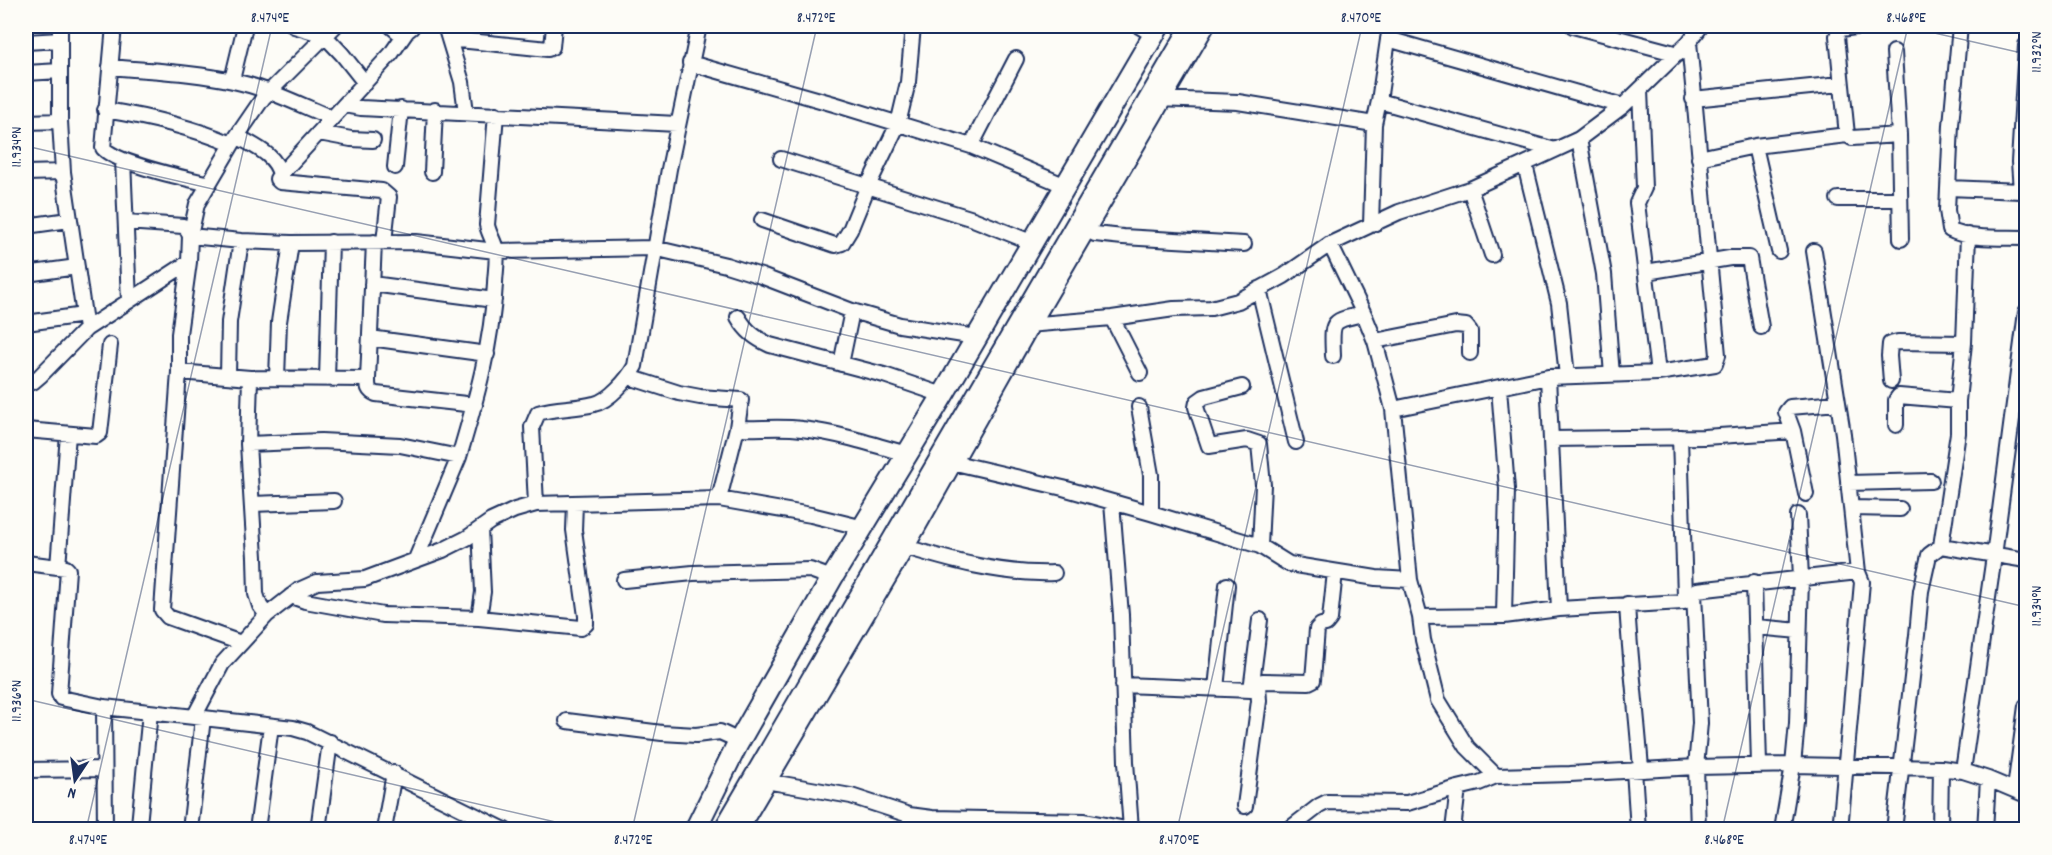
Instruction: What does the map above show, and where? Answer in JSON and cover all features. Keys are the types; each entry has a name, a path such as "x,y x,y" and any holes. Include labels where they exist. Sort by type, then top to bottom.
{"main road":[{"path":"724,830 760,780 1199,27"},
{"path":"695,830 737,745 832,578 864,528 1066,186 1151,28"}],"street":[{"path":"114,26 103,148 108,154 123,160 209,184"},
{"path":"232,80 245,26"},
{"path":"294,26 324,36 365,83"},
{"path":"241,643 168,617 162,609 179,372 179,334 189,262 190,236 197,204 234,140 262,98 335,26"},
{"path":"391,26 398,32 410,28"},
{"path":"466,112 462,82 447,32 548,49 552,47 554,26"},
{"path":"536,504 532,427 538,413 597,404 620,387 635,366 677,124 699,26"},
{"path":"762,220 835,245 842,243 898,124 908,82 913,26"},
{"path":"1573,26 1678,54"},
{"path":"1025,325 1112,318 1174,309 1211,308 1238,302 1284,276 1330,244 1399,212 1470,189 1579,139 1623,106 1678,54 1701,26"},
{"path":"1846,135 1837,36 1841,29 1862,26"},
{"path":"1960,26 1951,125 1947,210 1950,230 1968,235 2026,238"},
{"path":"410,28 391,54 277,179 282,183 386,193 388,197 372,284 368,388 376,394 475,405"},
{"path":"1371,225 1374,124 1389,32 1623,106"},
{"path":"26,42 60,33 60,120 63,172 85,322 40,376 33,382 26,383"},
{"path":"1393,409 1548,377 1658,373 1715,364 1718,360 1689,42"},
{"path":"1949,188 2024,191 2019,162 2026,45"},
{"path":"1894,52 1899,135 1901,238"},
{"path":"971,146 1016,59"},
{"path":"690,63 971,146 1066,186"},
{"path":"110,67 193,74 232,80 269,92 332,118"},
{"path":"26,74 60,71"},
{"path":"1693,99 1840,84"},
{"path":"1640,90 1644,188 1637,203 1658,373"},
{"path":"1157,99 1238,102 1374,124"},
{"path":"1379,101 1555,150"},
{"path":"344,105 677,124"},
{"path":"395,167 402,109"},
{"path":"105,110 149,117 234,140 274,160 280,175"},
{"path":"432,172 435,110"},
{"path":"416,560 459,457 487,354 494,300 496,251 487,225 496,114"},
{"path":"26,122 60,120"},
{"path":"319,133 351,139 373,140"},
{"path":"1699,158 1755,146 1846,135 1852,138 1899,135"},
{"path":"1579,139 1604,274 1612,375"},
{"path":"1755,146 1779,251"},
{"path":"781,159 973,219 1031,242"},
{"path":"123,160 129,301"},
{"path":"1525,165 1558,303 1568,376"},
{"path":"26,173 63,172"},
{"path":"1470,189 1492,255"},
{"path":"1838,199 1900,198"},
{"path":"26,226 69,220"},
{"path":"126,222 183,226 187,228 190,236"},
{"path":"1082,227 1095,234 1123,237 1244,244"},
{"path":"1941,546 1955,456 1964,344 1968,235"},
{"path":"190,236 291,243 416,243 496,251 654,249 726,265 852,311 900,325 976,338"},
{"path":"228,376 229,322 242,241"},
{"path":"327,379 331,242"},
{"path":"277,378 279,322 291,243"},
{"path":"1330,244 1375,341 1393,409 1410,580 1437,700 1467,747 1496,776"},
{"path":"1814,251 1843,434 1858,572 1862,582 1840,830"},
{"path":"1646,272 1709,261 1749,258 1761,327"},
{"path":"26,323 85,322 129,301 189,262"},
{"path":"26,274 76,267"},
{"path":"372,284 494,300"},
{"path":"1259,289 1296,442"},
{"path":"841,364 852,311"},
{"path":"1963,771 1995,556 2026,312"},
{"path":"1332,356 1333,326 1339,319 1364,314"},
{"path":"738,316 743,327 756,339 770,345 884,375 943,394"},
{"path":"1112,318 1140,373"},
{"path":"1375,341 1456,325 1466,326 1470,331 1470,353"},
{"path":"370,338 487,354"},
{"path":"1891,381 1890,344 1898,342 1964,344"},
{"path":"26,430 96,436 100,433 110,345"},
{"path":"179,372 250,378 368,379"},
{"path":"629,377 679,393 740,400 742,403 737,428 718,499"},
{"path":"1548,377 1559,609"},
{"path":"250,378 248,444 256,594 260,606 267,615"},
{"path":"1242,387 1204,397 1197,402 1196,407 1209,446 1247,440 1259,444 1263,485 1260,546"},
{"path":"1498,388 1507,489 1504,616"},
{"path":"1896,425 1896,400 1899,396 1958,401"},
{"path":"1806,495 1793,431 1786,412 1790,407 1838,403"},
{"path":"1139,407 1151,475 1151,513"},
{"path":"737,428 803,429 854,439 906,454"},
{"path":"1551,439 1680,437 1793,431"},
{"path":"58,567 68,434"},
{"path":"1420,617 1504,616 1559,609 1683,602 1685,596 1680,437"},
{"path":"248,444 321,441 389,445 459,457"},
{"path":"947,461 1063,488 1151,513 1260,546 1289,564 1335,572 1410,580"},
{"path":"1848,483 1931,480"},
{"path":"190,830 199,718 222,664 267,615 299,590 317,582 365,579 444,550 491,521 514,510 536,504 718,499 811,515 864,528"},
{"path":"252,504 334,501"},
{"path":"291,596 305,601 383,615 479,618 581,628 586,624 574,531 576,502"},
{"path":"740,830 760,780 851,796 931,824 1073,825 1095,822 1131,830 1112,503"},
{"path":"1852,508 1900,509"},
{"path":"1782,830 1793,765 1797,723 1801,578 1798,514"},
{"path":"479,618 483,603 480,529"},
{"path":"899,545 952,561 1035,574 1054,573"},
{"path":"1894,830 1920,591 1929,555 1941,546 2026,560"},
{"path":"26,563 66,568 69,575 59,694 61,698 104,707 307,732 394,773 505,830"},
{"path":"624,580 693,573 810,570 832,578"},
{"path":"1123,685 1254,687 1263,681 1309,682 1313,680 1317,629 1330,619 1335,572"},
{"path":"1698,830 1696,766 1700,723 1694,593 1697,590 1754,582 1858,572"},
{"path":"1754,582 1759,765"},
{"path":"1216,688 1227,585"},
{"path":"1627,604 1630,664 1636,711 1638,830"},
{"path":"1245,806 1258,710 1254,687 1260,620"},
{"path":"1756,627 1799,631"},
{"path":"1288,830 1327,802 1407,803 1496,776 1696,766 1901,766 1963,771 2021,792 2026,706"},
{"path":"104,707 105,830"},
{"path":"139,825 150,712"},
{"path":"567,721 662,733 696,735 720,732 733,738 737,745"},
{"path":"257,830 271,726"},
{"path":"318,830 330,742"},
{"path":"1940,830 1941,768"},
{"path":"26,770 104,769"},
{"path":"384,830 394,773"},
{"path":"1985,830 1988,779"},
{"path":"1453,830 1458,788"}]}
